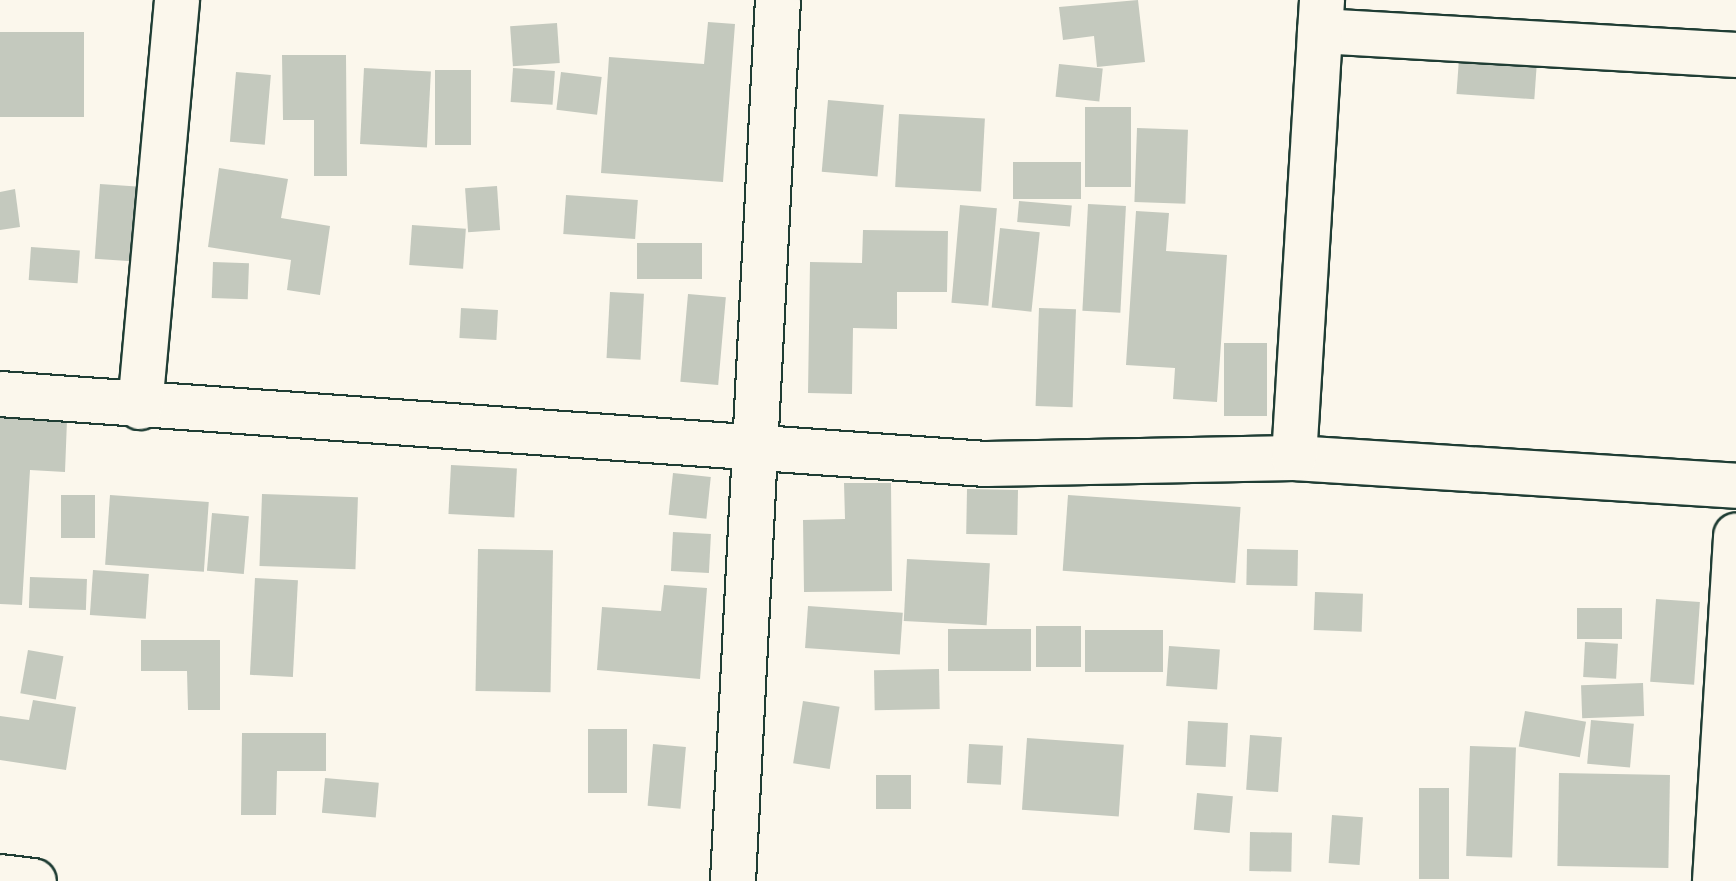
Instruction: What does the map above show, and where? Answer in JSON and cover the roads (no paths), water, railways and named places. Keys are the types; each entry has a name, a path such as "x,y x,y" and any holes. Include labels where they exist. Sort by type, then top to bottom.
{"street":[{"path":"140,407 177,0"},
{"path":"733,881 778,0"},
{"path":"1294,458 1321,16 1736,55"},
{"path":"0,394 140,407 987,464 1294,458 1736,486"},
{"path":"1715,881 1736,536"},
{"path":"0,877 34,881"}]}
